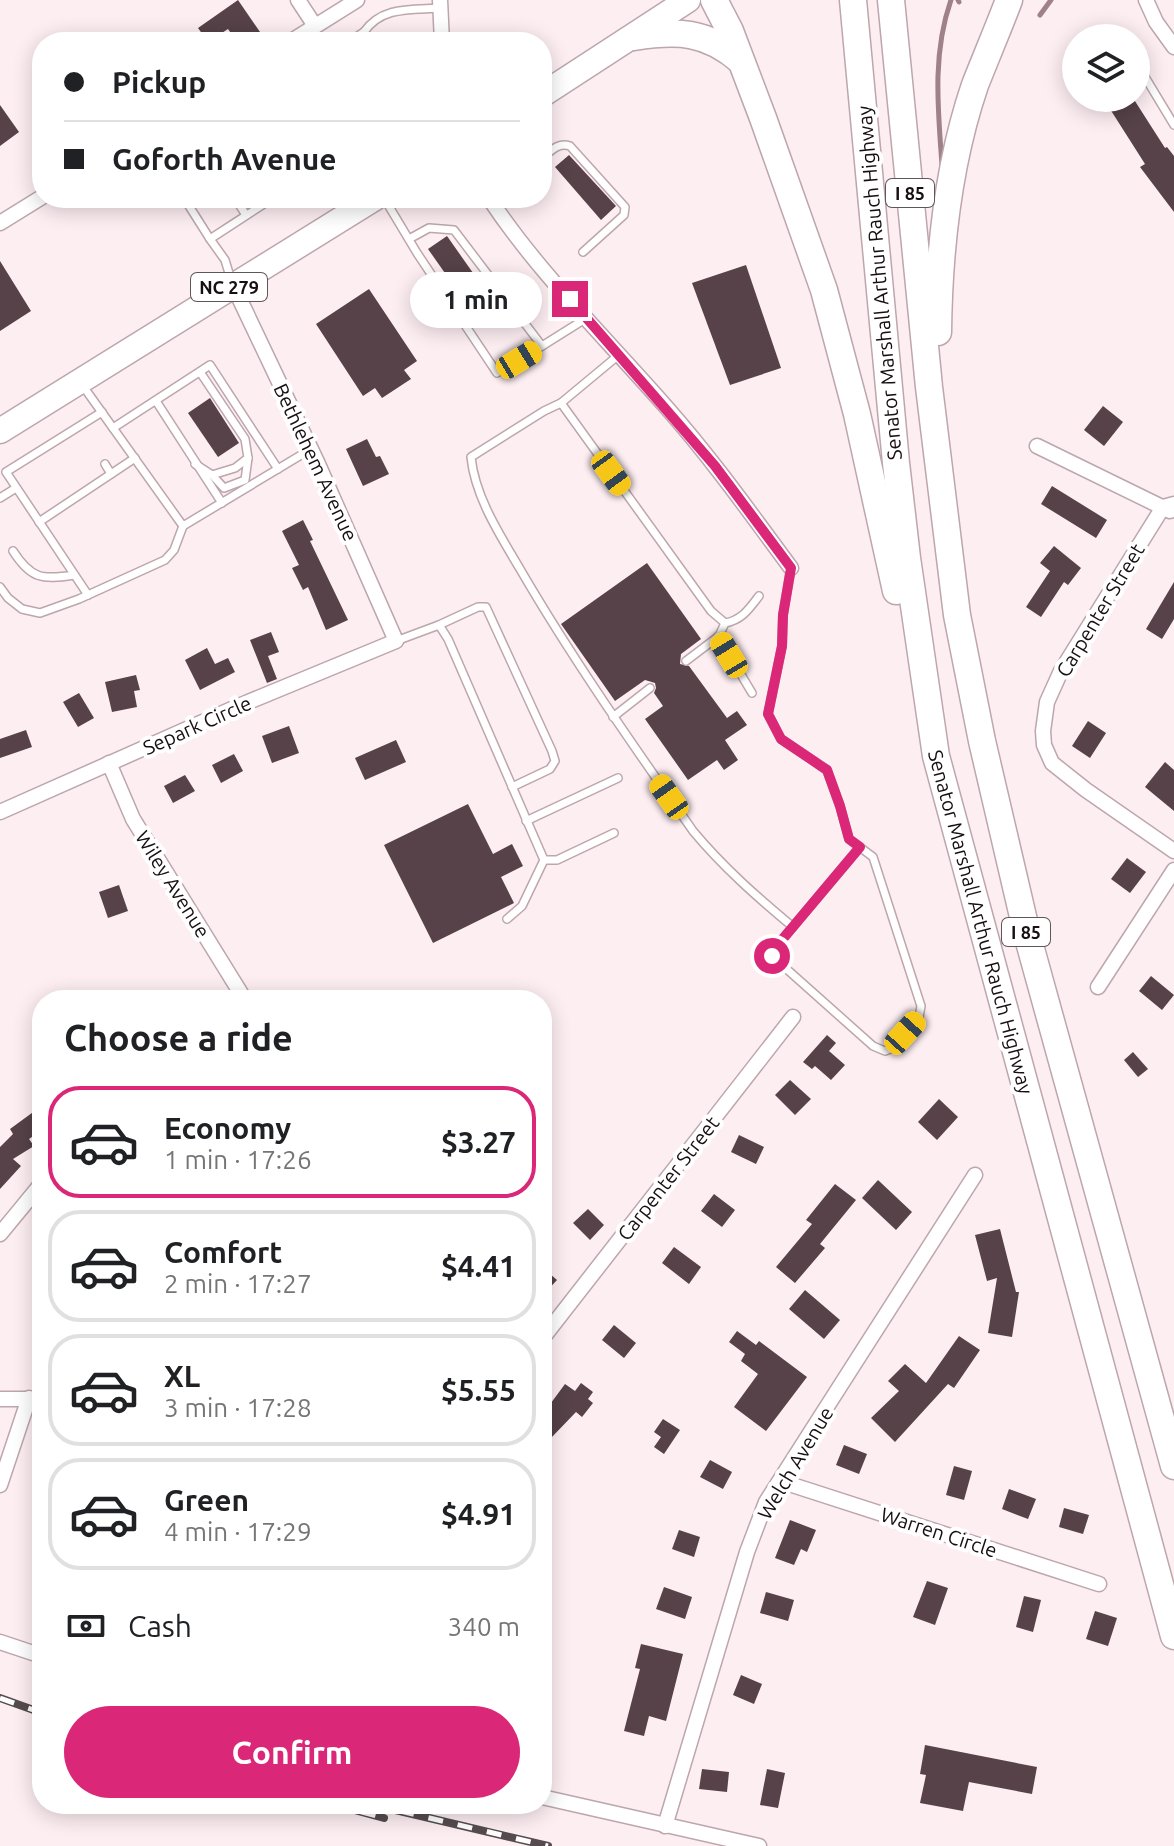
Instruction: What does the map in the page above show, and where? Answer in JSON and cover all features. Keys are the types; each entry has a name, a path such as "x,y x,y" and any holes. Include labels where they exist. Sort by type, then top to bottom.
{"highway":[{"path":"714,0 730,31 801,221 842,355 936,756"},
{"name":"Senator Marshall Arthur Rauch Highway","path":"853,0 896,463 936,756 1174,1636"},
{"name":"Senator Marshall Arthur Rauch Highway","path":"891,0 929,387 957,615 982,741 1028,938 1174,1466"},
{"path":"929,387 938,357 943,231 952,178 975,87 1009,0"},
{"path":"634,37 666,32 691,34 724,46 741,61"}],"main road":[{"path":"552,89 688,0"},
{"name":"NC 279","path":"0,431 359,208"}],"street":[{"path":"298,0 315,26"},
{"path":"306,32 357,0"},
{"path":"1150,1 1156,22 1174,47"},
{"path":"440,4 441,32"},
{"path":"440,25 444,32"},
{"path":"0,223 32,203"},
{"path":"496,208 540,266 715,466 791,568"},
{"name":"Bethlehem Avenue","path":"233,285 311,449 396,641"},
{"path":"1037,446 1170,508"},
{"name":"Carpenter Street","path":"1170,508 1068,659 1047,702 1043,731 1044,745 1052,763 1174,851"},
{"name":"Separk Circle","path":"0,812 241,705 396,641"},
{"name":"Wiley Avenue","path":"109,763 133,819 239,990"},
{"path":"1098,987 1174,870"},
{"name":"Carpenter Street","path":"552,1326 793,1017"},
{"name":"Welch Avenue","path":"665,1826 747,1552 766,1502 975,1175"},
{"path":"0,1234 32,1195"},
{"path":"0,1399 32,1399"},
{"path":"0,1485 32,1409"},
{"name":"Warren Circle","path":"780,1481 1099,1584"},
{"path":"0,1642 32,1653"},
{"path":"552,1799 759,1846"}],"lane":[{"path":"364,32 386,12 440,4"},
{"path":"1150,85 1174,125"},
{"path":"552,150 563,144 570,146 625,207 624,215 583,252"},
{"path":"190,208 225,260 233,285"},
{"path":"241,208 246,215"},
{"path":"210,239 257,208"},
{"path":"390,208 497,373 587,318"},
{"path":"409,239 429,228 454,230 542,346"},
{"path":"620,354 561,403 471,457 472,470 480,494 511,554 577,664 693,831 748,890 793,927"},
{"path":"113,428 210,365 278,469"},
{"path":"195,464 224,488 245,480 248,458 245,439 200,372"},
{"path":"80,381 183,526"},
{"path":"156,401 222,503"},
{"path":"561,403 711,611 725,623"},
{"path":"88,595 6,472 102,412"},
{"path":"79,427 85,436"},
{"path":"58,439 65,449"},
{"path":"0,587 22,609 40,613 88,595 165,560 174,550 183,526 311,449"},
{"path":"35,454 42,464"},
{"path":"39,522 135,458"},
{"path":"212,475 235,468 248,458"},
{"path":"105,464 111,474"},
{"path":"84,479 90,488"},
{"path":"0,498 16,488"},
{"path":"61,493 68,503"},
{"path":"13,551 32,573 54,578 74,575"},
{"path":"791,568 783,615 782,646 768,714 781,739 827,770 849,839 860,847 873,857 921,1006 919,1017 885,1051 873,1046 772,956 860,847"},
{"path":"686,661 718,636 725,623 742,617 759,596"},
{"path":"396,641 478,607 486,607 555,761 550,769 512,787"},
{"path":"439,625 448,639 544,860"},
{"path":"718,636 752,693"},
{"path":"613,717 650,688"},
{"path":"526,821 618,778"},
{"path":"544,860 557,860 614,833"},
{"path":"507,919 522,906 544,860"}],"building":[{"path":"238,0 260,32 230,32 228,29 223,32 201,32 198,28"},
{"path":"0,105 19,132 0,146"},
{"path":"1112,112 1142,112 1165,148 1174,156 1174,212 1140,167 1145,164"},
{"path":"569,155 616,206 601,220 555,167"},
{"path":"447,236 485,290 466,303 428,249"},
{"path":"0,261 31,311 0,331"},
{"path":"746,265 781,368 730,385 692,283"},
{"path":"369,289 417,361 404,370 411,379 382,398 375,388 363,396 316,324"},
{"path":"210,398 239,443 218,457 188,413"},
{"path":"1103,406 1123,422 1104,446 1084,430"},
{"path":"367,439 389,474 363,486 346,449"},
{"path":"1052,486 1107,520 1096,538 1041,504"},
{"path":"303,520 348,620 326,630 308,587 303,590 292,568 299,565 282,531"},
{"path":"1054,546 1081,568 1068,585 1064,582 1041,617 1026,607 1050,571 1040,563"},
{"path":"647,563 701,639 681,654 680,664 689,666 727,718 737,711 747,725 725,740 738,760 724,770 717,760 688,780 645,719 663,706 654,693 655,683 645,680 615,701 561,624"},
{"path":"1174,582 1174,619 1162,639 1146,629"},
{"path":"271,632 279,652 268,656 277,679 267,683 250,640"},
{"path":"207,648 215,664 228,658 235,672 200,690 185,660"},
{"path":"136,675 140,690 134,691 137,707 112,712 105,682"},
{"path":"79,693 94,718 78,727 63,702"},
{"path":"1088,721 1106,733 1090,758 1072,746"},
{"path":"289,726 299,753 272,763 262,736"},
{"path":"26,730 32,747 0,758 0,739"},
{"path":"396,740 406,762 365,780 355,758"},
{"path":"234,754 243,771 221,783 212,765"},
{"path":"1165,762 1174,770 1174,811 1145,787"},
{"path":"185,775 195,791 173,803 164,786"},
{"path":"468,804 493,854 512,844 523,866 501,877 514,903 433,943 384,845"},
{"path":"1127,858 1146,872 1130,893 1111,879"},
{"path":"119,885 128,911 108,918 99,892"},
{"path":"1151,976 1174,995 1162,1010 1139,991"},
{"path":"827,1035 836,1043 829,1051 845,1065 831,1080 815,1066 812,1069 803,1062"},
{"path":"1133,1052 1148,1069 1138,1077 1124,1060"},
{"path":"790,1080 811,1099 795,1115 775,1095"},
{"path":"939,1099 958,1117 937,1140 918,1122"},
{"path":"32,1113 32,1137 29,1139 32,1147 13,1159 21,1166 0,1189 0,1147 13,1134 10,1129"},
{"path":"739,1135 764,1147 756,1164 731,1152"},
{"path":"878,1180 912,1212 896,1230 862,1198"},
{"path":"835,1184 856,1200 820,1244 825,1248 795,1283 776,1267 812,1224 806,1220"},
{"path":"714,1194 735,1210 722,1227 701,1211"},
{"path":"588,1209 604,1225 590,1240 573,1223"},
{"path":"1000,1229 1016,1292 1019,1292 1012,1337 988,1333 997,1278 987,1281 975,1235"},
{"path":"674,1247 701,1267 689,1284 662,1263"},
{"path":"805,1290 840,1320 824,1339 789,1309"},
{"path":"614,1325 636,1343 624,1358 602,1340"},
{"path":"737,1331 756,1345 759,1341 807,1377 766,1431 734,1407 758,1374 741,1361 745,1354 729,1342"},
{"path":"959,1336 980,1350 954,1388 948,1384 895,1442 871,1418 899,1391 888,1381 905,1364 926,1383"},
{"path":"581,1383 593,1392 588,1399 593,1403 582,1417 576,1412 552,1437 552,1402 565,1384 575,1391"},
{"path":"663,1419 680,1430 664,1454 654,1447 661,1437 654,1432"},
{"path":"844,1445 867,1454 859,1474 836,1465"},
{"path":"710,1460 732,1472 723,1489 700,1477"},
{"path":"954,1466 972,1471 964,1500 946,1495"},
{"path":"1009,1489 1036,1499 1028,1519 1002,1509"},
{"path":"1064,1508 1089,1515 1083,1534 1059,1527"},
{"path":"790,1520 816,1530 807,1552 801,1549 794,1565 775,1558"},
{"path":"679,1530 700,1537 694,1557 672,1549"},
{"path":"927,1581 948,1588 935,1625 913,1617"},
{"path":"664,1587 692,1597 685,1619 656,1609"},
{"path":"766,1592 794,1600 788,1621 760,1613"},
{"path":"1024,1596 1041,1600 1033,1632 1016,1627"},
{"path":"1095,1611 1117,1618 1108,1646 1086,1639"},
{"path":"641,1644 683,1654 666,1721 649,1716 644,1736 624,1731 640,1669 635,1668"},
{"path":"741,1675 762,1684 754,1704 733,1695"},
{"path":"925,1745 1037,1767 1032,1794 969,1782 963,1811 920,1803 926,1775 920,1774"},
{"path":"702,1769 729,1772 727,1792 699,1789"},
{"path":"767,1769 785,1773 778,1808 760,1805"}],"waterway":[{"path":"942,165 939,61 951,0"},
{"path":"1040,15 1051,0"}],"railway":[{"path":"0,1698 32,1709"},
{"path":"369,1814 384,1818"},
{"path":"412,1814 548,1846"}],"route":[{"path":"570,299 715,466 791,568 783,615 782,646 768,714 781,739 827,770 849,839 860,847 781,941 772,956"}]}
